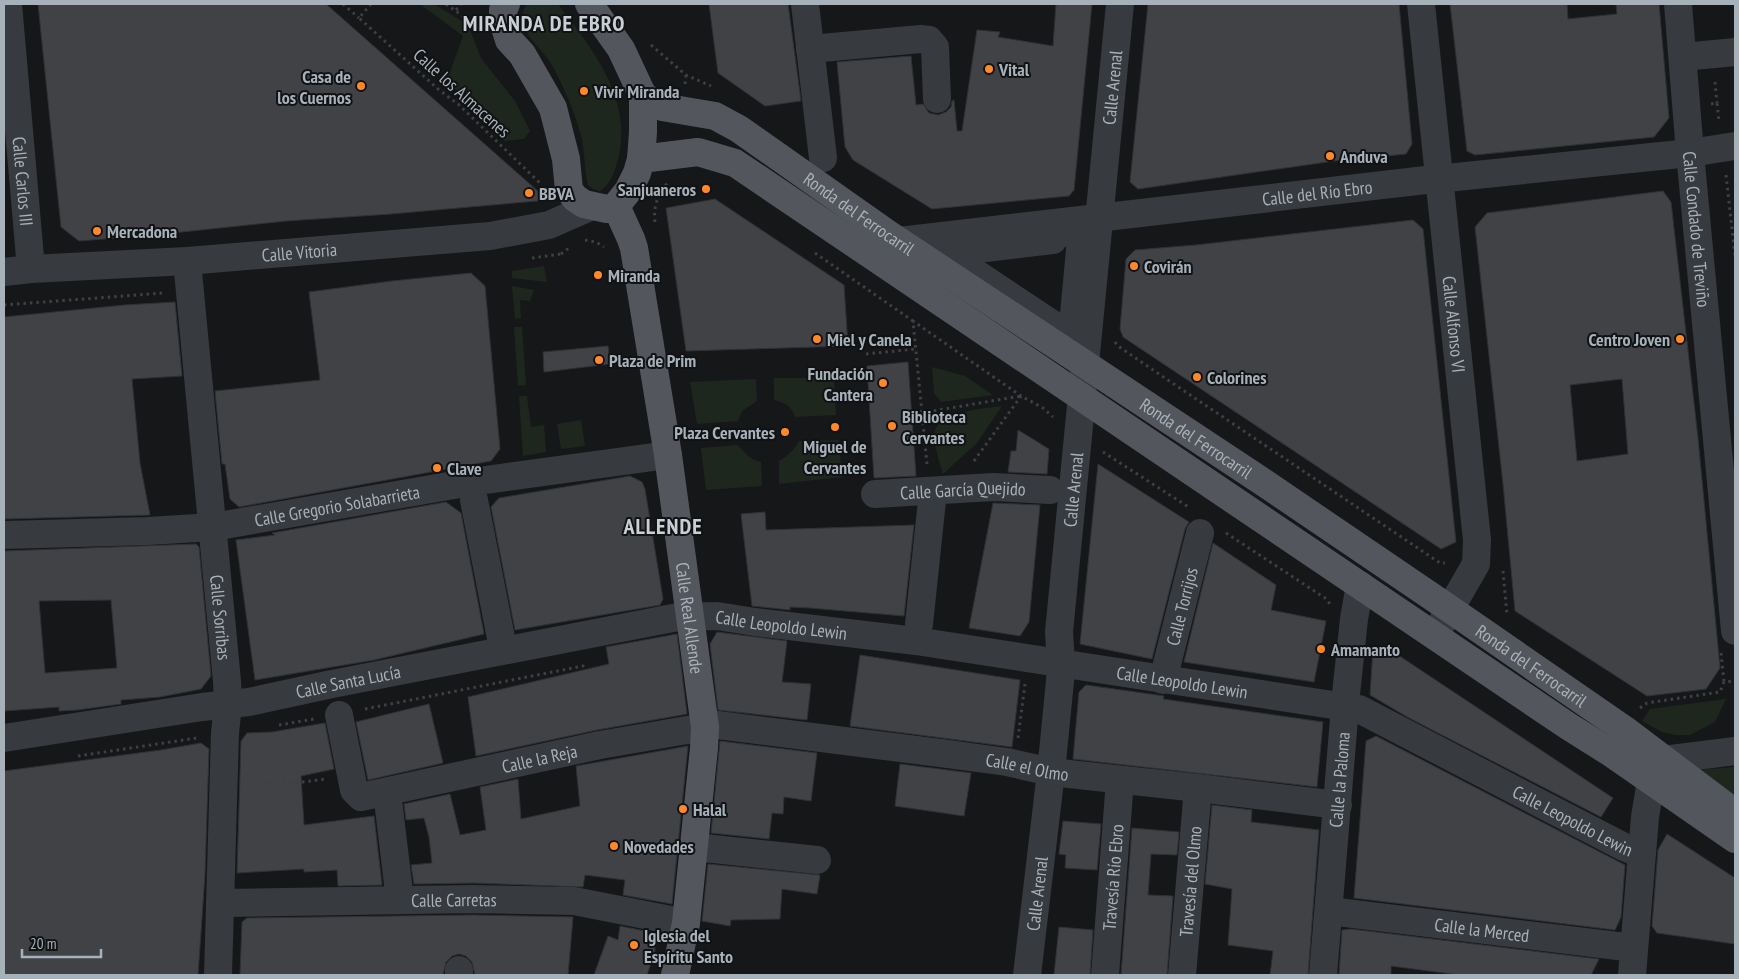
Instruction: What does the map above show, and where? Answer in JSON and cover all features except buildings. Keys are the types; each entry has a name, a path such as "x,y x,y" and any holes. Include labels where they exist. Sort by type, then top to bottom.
{"main road":[{"path":"484,4 505,14 509,40 522,54 553,108 566,159 568,190 575,198 603,207 628,191 637,173 641,159 643,96 621,49 589,4"},
{"name":"Ronda del Ferrocarril","path":"643,96 662,107 714,116 739,129 899,240 1450,609 1625,730 1657,770 1735,839"},
{"name":"Ronda del Ferrocarril","path":"641,159 698,152 736,163 1435,635 1657,770 1735,813"},
{"name":"Calle Real Allende","path":"603,207 631,239 634,248 668,454 705,727 686,923 674,975"}],"street":[{"name":"Calle Carlos III","path":"8,4 31,269"},
{"path":"805,4 823,158"},
{"name":"Calle Arenal","path":"1027,975 1051,772 1061,664 1059,632 1120,4"},
{"name":"Calle Alfonso VI","path":"1421,4 1477,540 1476,564 1435,635"},
{"name":"Calle Condado de Treviño","path":"1678,4 1690,153 1727,453 1735,631"},
{"path":"810,49 928,40 935,47 937,99"},
{"path":"1682,57 1735,52"},
{"name":"Calle del Río Ebro","path":"899,240 1690,153 1729,147"},
{"name":"Calle Vitoria","path":"4,272 187,260 490,236 549,225 603,207"},
{"path":"1054,232 1077,233 1081,240 1073,325 1056,326 947,254 945,244 958,244 961,251 1053,240 1054,232"},
{"name":"Calle Sorribas","path":"187,260 228,704 225,732 218,975"},
{"name":"Calle Gregorio Solabarrieta","path":"4,535 148,531 213,527 471,482 668,454"},
{"name":"Calle García Quejido","path":"874,494 993,488 1050,490"},
{"path":"918,624 938,491"},
{"path":"474,500 501,638"},
{"name":"Calle Torrijos","path":"1163,680 1200,533"},
{"name":"Calle la Paloma","path":"1323,975 1345,707 1354,619 1360,585"},
{"name":"Calle Leopoldo Lewin","path":"691,616 717,616 916,641 1028,660 1359,709 1624,847 1641,854"},
{"name":"Calle Santa Lucía","path":"4,738 249,702 332,684 691,616"},
{"path":"339,715 352,776"},
{"name":"Calle el Olmo","path":"705,727 948,754 1014,764 1051,772 1338,805"},
{"name":"Calle la Reja","path":"352,776 354,790 361,797 600,745 705,727"},
{"path":"1657,770 1735,751"},
{"name":"Calle Leopoldo Lewin","path":"1632,975 1641,854 1657,770"},
{"name":"Travesía Río Ebro","path":"1105,975 1120,780"},
{"name":"Travesía del Olmo","path":"1182,975 1198,788"},
{"path":"386,792 400,900"},
{"path":"704,848 817,860"},
{"name":"Calle Carretas","path":"220,903 473,899 574,901 686,923"},
{"name":"Calle la Merced","path":"1329,911 1634,948"}],"path":[{"name":"Calle los Almacenes","path":"343,4 459,106 546,189"},
{"path":"359,18 370,4"},
{"path":"446,4 471,22 478,33"},
{"path":"456,10 461,4"},
{"path":"1729,147 1735,256"},
{"path":"808,248 1021,396 1043,408 1058,423"},
{"path":"4,305 190,290"},
{"path":"913,321 925,454 938,491 974,461 1021,396"},
{"path":"1115,333 1114,341 1118,346 1440,563 1447,563"},
{"path":"866,354 916,349"},
{"path":"921,413 1021,396"},
{"path":"1014,764 1028,660"},
{"path":"272,726 339,715 582,666"},
{"path":"1640,709 1647,703 1720,692 1724,682 1735,681"},
{"path":"70,757 206,737"},
{"path":"245,784 303,782 352,776"}],"shaded area":[{"path":"420,4 434,4 468,25 481,58 515,101 530,131 524,139 504,141 463,95 446,83 463,36"},
{"path":"527,4 558,4 596,56 615,95 620,116 621,137 618,159 610,181 600,191 588,185 581,135 561,82 552,65 529,36 522,21 523,12"},
{"path":"544,266 547,282 512,278 512,271"},
{"path":"512,286 534,290 530,301 520,300 521,318 515,319"},
{"path":"514,327 522,327 526,385 518,386"},
{"path":"932,367 965,376 993,395 941,402 934,393"},
{"path":"774,378 834,378 836,415 795,417 792,410 782,402 774,400"},
{"path":"756,379 757,401 742,411 738,421 697,424 690,382"},
{"path":"519,396 527,396 531,427 544,425 546,452 523,456"},
{"path":"1002,406 977,443 943,474 936,451 935,438 936,428 940,423 947,418 966,412"},
{"path":"581,420 585,446 561,449 557,424"},
{"path":"839,440 842,477 779,484 779,461 799,441"},
{"path":"738,445 751,458 761,462 762,486 706,490 701,448"},
{"path":"1726,699 1715,722 1690,735 1662,732 1642,721 1650,709"},
{"path":"1735,767 1735,802 1698,770"}],"place":[{"name":"Vital","path":"989,69"},
{"name":"Casa de los Cuernos","path":"361,86"},
{"name":"Vivir Miranda","path":"584,91"},
{"name":"Anduva","path":"1330,156"},
{"name":"Sanjuaneros","path":"706,189"},
{"name":"BBVA","path":"529,193"},
{"name":"Mercadona","path":"97,231"},
{"name":"Covirán","path":"1134,266"},
{"name":"Miranda","path":"598,275"},
{"name":"Miel y Canela","path":"817,339"},
{"name":"Centro Joven","path":"1680,339"},
{"name":"Plaza de Prim","path":"599,360"},
{"name":"Colorines","path":"1197,377"},
{"name":"Fundación Cantera","path":"883,383"},
{"name":"Biblioteca Cervantes","path":"892,426"},
{"name":"Miguel de Cervantes","path":"835,427"},
{"name":"Plaza Cervantes","path":"785,432"},
{"name":"Clave","path":"437,468"},
{"name":"Amamanto","path":"1321,649"},
{"name":"Halal","path":"683,809"},
{"name":"Novedades","path":"614,846"},
{"name":"Iglesia del Espíritu Santo","path":"634,945"}],"district":[{"name":"MIRANDA DE EBRO","path":"544,23"},
{"name":"ALLENDE","path":"663,526"}]}
